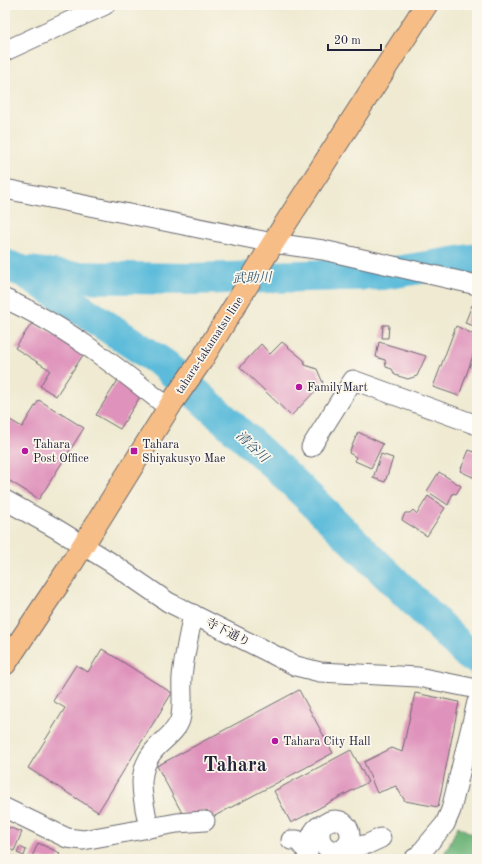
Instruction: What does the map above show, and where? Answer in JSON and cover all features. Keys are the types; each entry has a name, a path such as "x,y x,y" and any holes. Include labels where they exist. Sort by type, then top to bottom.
{"main road":[{"name":"tahara-takamatsu line","path":"5,664 83,546 273,243 426,5"}],"street":[{"path":"5,51 106,5"},
{"path":"5,189 273,243 324,250 477,285"},
{"path":"5,299 51,323 106,359 171,405"},
{"path":"311,447 353,380 477,425"},
{"name":"寺下通り","path":"5,500 55,528 110,562 168,602 296,666 320,672 418,677 477,690"},
{"path":"149,828 141,788 142,772 147,759 155,748 172,733 179,722 182,707 182,678 193,614"},
{"path":"414,859 445,824 451,810 477,702"},
{"path":"5,808 67,838 77,840 177,823 204,821"},
{"path":"307,856 312,833 317,827 336,820 344,823 350,831 349,847"},
{"path":"327,823 321,831 320,836 321,840 328,848 333,850 343,848 349,840 349,847"},
{"path":"349,847 368,844 381,838"},
{"path":"291,840 297,840 307,856"}],"green space":[{"path":"458,826 477,837 477,859 441,859"}],"building":[{"path":"472,305 477,307 477,327 465,323"},
{"path":"32,323 85,352 56,396 40,386 50,370 15,348"},
{"path":"383,325 389,325 388,338 382,338"},
{"path":"456,326 477,336 477,344 459,396 433,387"},
{"path":"282,342 304,360 305,365 317,369 323,383 291,416 240,367 261,344 270,354"},
{"path":"379,342 426,356 417,376 408,379 395,375 392,369 386,367 385,360 376,357"},
{"path":"118,380 141,395 120,429 96,415"},
{"path":"39,400 84,428 39,499 5,478 5,417 22,427"},
{"path":"358,432 383,444 371,468 355,461 356,457 349,453"},
{"path":"469,450 477,453 477,479 460,471"},
{"path":"381,454 393,458 385,482 373,478"},
{"path":"439,472 461,486 456,494 453,493 448,505 427,491"},
{"path":"428,496 445,508 427,536 402,520 405,513 410,513 413,510 417,514"},
{"path":"102,649 172,693 98,812 28,768 65,708 53,701 76,665 88,672"},
{"path":"299,690 333,753 211,818 207,810 193,818 182,813 157,766"},
{"path":"415,693 459,702 438,807 405,801 396,786 377,793 364,762 392,748 402,752"},
{"path":"351,750 368,782 291,823 274,791"},
{"path":"5,826 22,832 14,851 5,847"},
{"path":"38,843 60,853 58,859 31,859"},
{"path":"20,847 26,850 24,856 17,853"},
{"path":"6,854 18,859 5,859"}],"waterway":[{"name":"武助川","path":"30,272 69,277 190,279 383,274 477,259"},
{"name":"清谷川","path":"5,265 25,272 165,365 291,480 469,655 477,659"}],"place":[{"name":"FamilyMart","path":"299,387"},
{"name":"Tahara Post Office","path":"25,451"},
{"name":"Tahara Shiyakusyo Mae","path":"134,451"},
{"name":"Tahara City Hall","path":"275,741"}],"district":[{"name":"Tahara","path":"235,764"}]}
